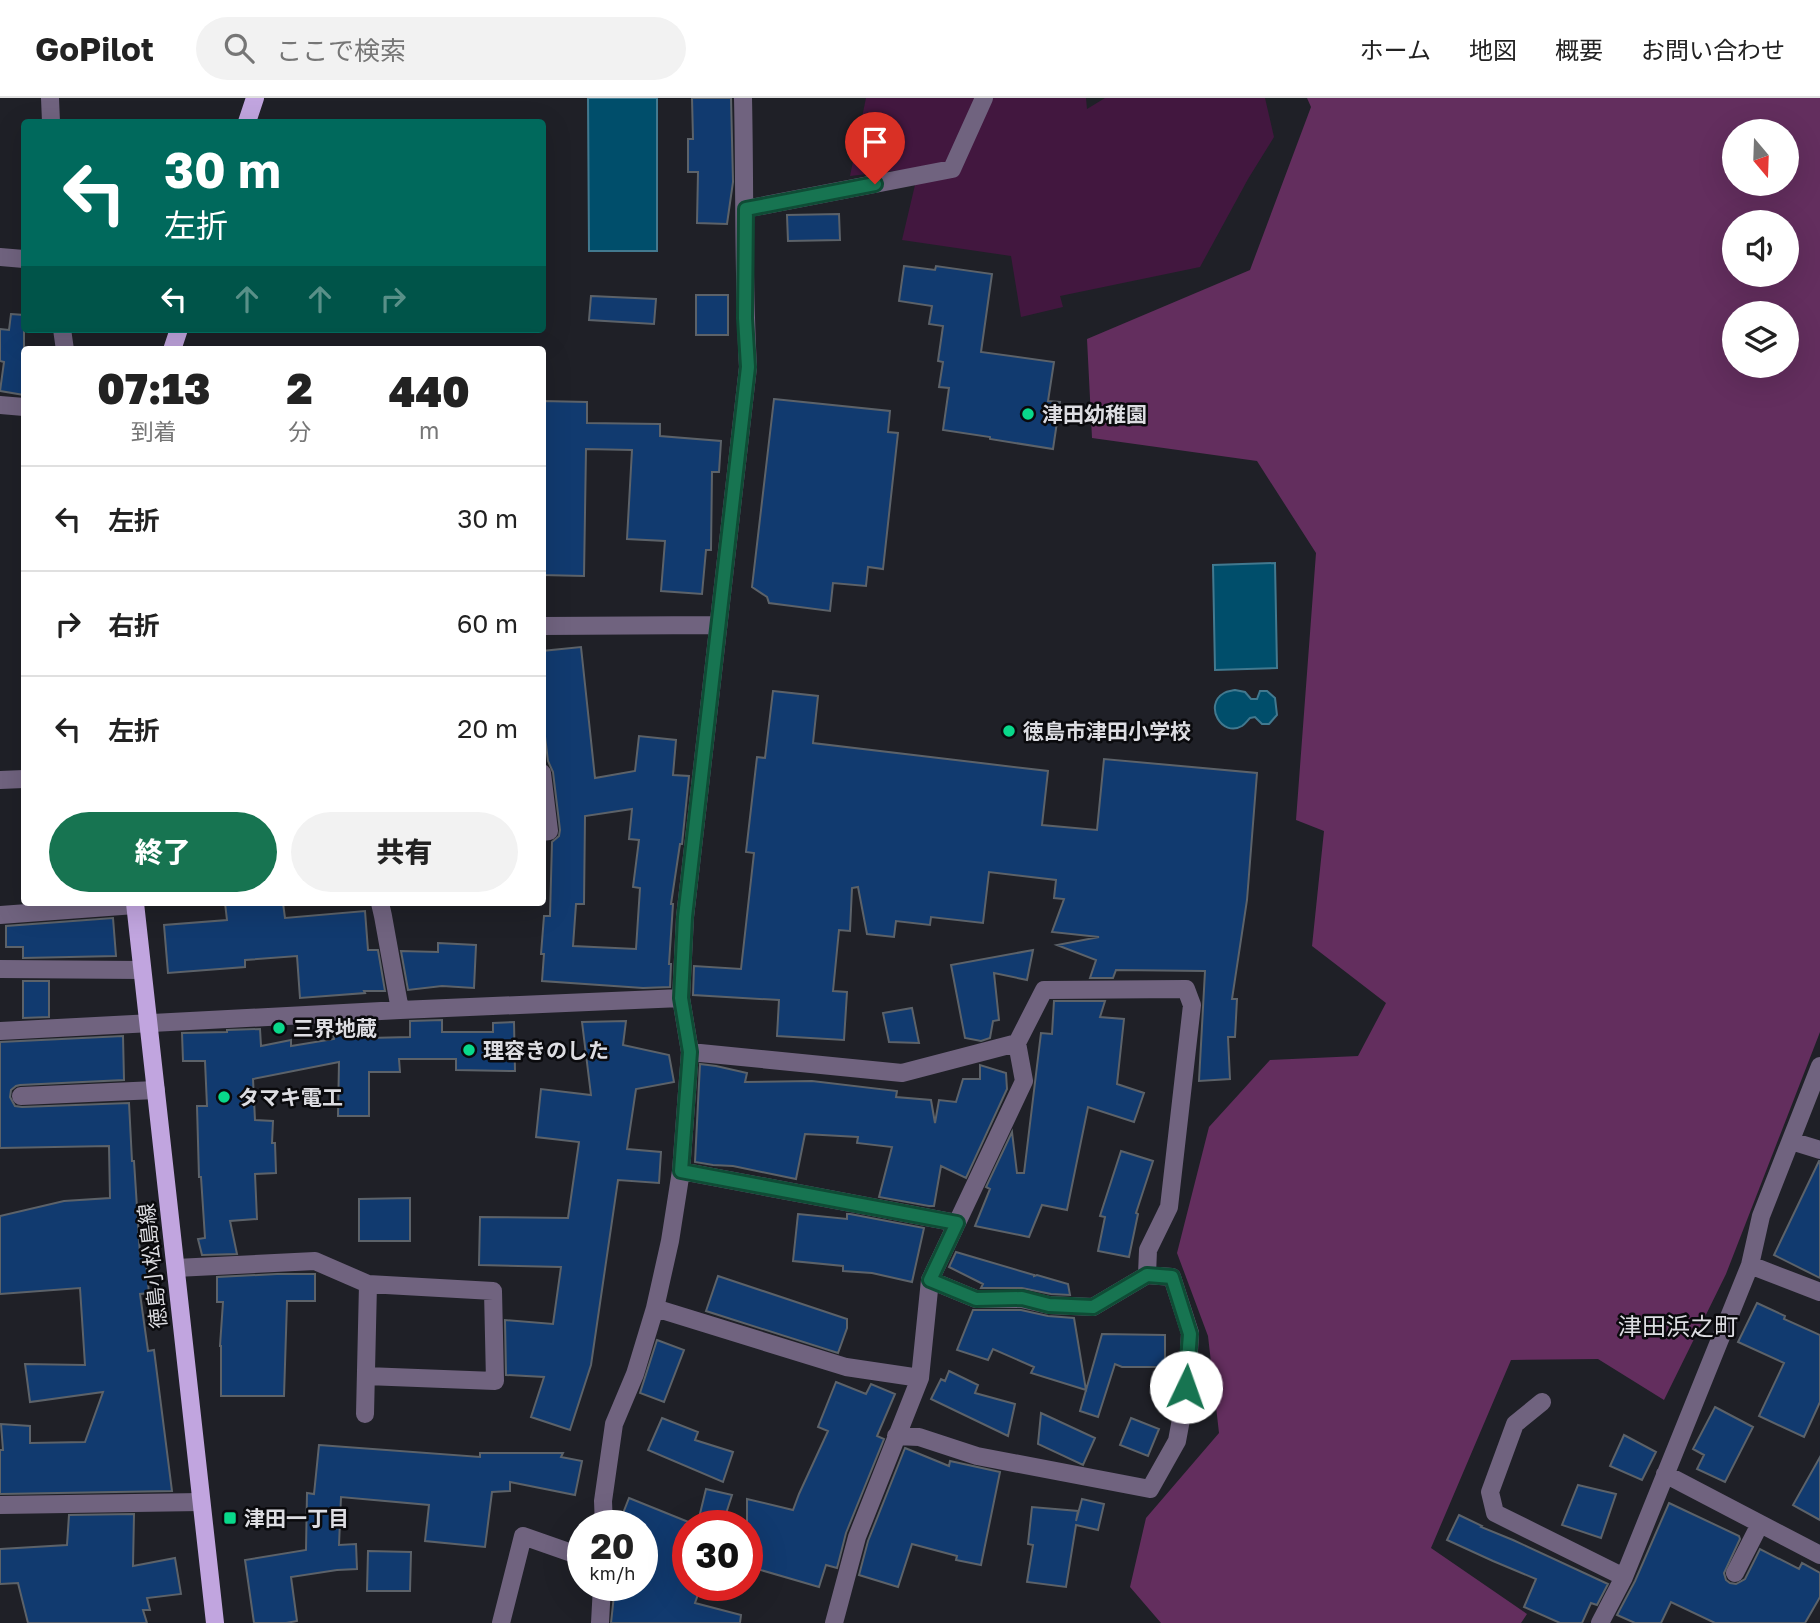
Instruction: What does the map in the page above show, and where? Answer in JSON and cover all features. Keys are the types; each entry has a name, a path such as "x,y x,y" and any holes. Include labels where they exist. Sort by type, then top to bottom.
{"main road":[{"path":"248,119 255,98"},
{"name":"徳島小松島線","path":"135,906 215,1623"}],"street":[{"path":"50,98 51,119"},
{"path":"603,1510 614,1424 635,1374 655,1308 670,1241 681,1171 690,1052 681,998 685,917 748,367 743,98"},
{"path":"746,209 952,169 984,98"},
{"path":"0,257 21,259"},
{"path":"0,405 21,407"},
{"path":"546,626 718,625"},
{"path":"0,780 21,779"},
{"path":"546,806 549,831 546,831"},
{"path":"0,915 110,906"},
{"path":"381,906 400,1010"},
{"path":"0,969 142,970"},
{"path":"834,1623 857,1537 920,1378 930,1280 1024,1081 1017,1043 1044,990 1186,989 1192,1005 1170,1207 1148,1250 1147,1275"},
{"path":"0,1031 681,998"},
{"path":"690,1052 902,1073 1017,1043"},
{"path":"1600,1623 1624,1577 1750,1265 1761,1216 1820,1066"},
{"path":"21,1096 156,1090"},
{"path":"1791,1141 1820,1150"},
{"path":"681,1171 957,1223"},
{"path":"176,1268 315,1261 368,1284 493,1291 495,1381 366,1376"},
{"path":"1750,1265 1820,1292"},
{"path":"896,1436 919,1437 977,1456 1150,1489 1177,1441 1186,1387 1190,1334 1172,1277 1147,1275 1093,1307 1049,1305 1022,1298 976,1299 930,1280"},
{"path":"365,1414 368,1284"},
{"path":"655,1308 846,1367 920,1378"},
{"path":"1542,1402 1515,1424 1490,1492 1495,1513 1624,1577"},
{"path":"1665,1475 1820,1555"},
{"path":"0,1505 201,1502"},
{"path":"1735,1573 1760,1524"},
{"path":"501,1623 523,1536 567,1551"},
{"path":"600,1623 601,1601"}],"shaded area":[{"path":"866,98 1086,98 1087,109 1105,98 1265,98 1274,137 1200,267 1060,296 1063,307 1021,317 1011,256 902,240 919,168 850,176"},
{"path":"1307,98 1820,98 1820,1032 1726,1274 1664,1400 1598,1359 1511,1360 1431,1548 1527,1614 1521,1623 1161,1623 1130,1587 1146,1518 1219,1433 1208,1336 1177,1253 1209,1127 1270,1060 1358,1056 1386,1003 1312,946 1324,831 1296,820 1316,553 1257,461 1092,438 1087,339 1250,270 1311,107"}],"water":[{"path":"588,98 657,98 657,251 589,251"},
{"path":"1275,563 1277,668 1215,670 1213,565"},
{"path":"1235,690 1245,692 1251,699 1257,699 1260,691 1267,691 1275,698 1277,715 1269,724 1262,724 1255,717 1235,729 1228,728 1218,718 1215,705 1224,693"}],"building":[{"path":"692,98 731,98 733,182 727,224 697,223 698,172 688,172 688,139 693,139"},
{"path":"839,214 840,240 788,241 787,215"},
{"path":"904,266 935,270 936,266 992,274 981,352 1054,362 1048,401 1060,402 1053,449 943,430 949,388 939,387 943,362 938,361 943,326 929,324 932,306 899,301"},
{"path":"696,295 728,295 728,335 696,335"},
{"path":"591,296 656,299 654,324 589,320"},
{"path":"11,314 21,315 24,346 21,346 21,394 0,391 4,362 0,361 0,329 9,330"},
{"path":"774,399 890,411 888,432 898,433 883,569 868,567 866,586 833,583 830,611 769,603 767,597 752,587"},
{"path":"546,401 587,402 587,423 660,424 660,436 721,441 719,472 712,472 711,550 706,550 702,594 661,591 665,541 627,539 632,450 586,449 584,576 546,575"},
{"path":"581,647 595,778 635,771 639,736 676,740 673,775 689,776 682,844 671,904 670,987 643,988 542,981 544,916 550,916 552,842 559,836 560,830 553,772 548,761 546,651","holes":["632,809 629,839 639,840 633,887 640,888 636,949 573,946 576,904 584,904 585,816"]},
{"path":"773,691 818,696 813,743 1048,771 1042,825 1097,830 1104,759 1257,773 1247,900 1232,999 1237,999 1235,1037 1228,1037 1230,1079 1199,1081 1205,971 1116,970 1113,978 1090,978 1096,960 1057,945 1099,937 1052,932 1064,899 1054,898 1056,880 989,872 983,923 931,917 930,925 896,921 894,937 867,934 858,887 852,888 850,931 839,930 833,991 847,992 844,1040 777,1036 779,1000 693,995 694,966 741,969 754,853 746,852 757,757 765,758"},
{"path":"225,906 283,906 285,918 365,911 368,950 378,950 385,991 300,998 297,956 245,960 245,967 168,973 164,925 227,920"},
{"path":"113,918 116,956 23,958 23,947 6,947 6,926"},
{"path":"438,943 476,945 474,988 442,986 408,990 401,951 438,952"},
{"path":"1033,950 1027,980 994,973 999,1020 993,1021 990,1038 981,1041 965,1038 951,965"},
{"path":"23,981 49,981 49,1017 23,1018"},
{"path":"1054,1001 1105,1001 1100,1017 1124,1019 1117,1084 1144,1093 1134,1122 1088,1107 1067,1210 1042,1205 1029,1237 975,1226 990,1189 986,1187 1012,1132 1017,1173 1024,1173 1041,1033 1052,1034"},
{"path":"912,1008 919,1043 889,1042 883,1013"},
{"path":"442,1020 442,1032 493,1032 493,1023 514,1022 515,1071 456,1070 456,1059 399,1059 400,1072 369,1072 369,1116 338,1116 339,1062 253,1079 255,1120 273,1121 272,1143 275,1143 276,1173 255,1174 257,1219 230,1221 237,1254 202,1255 198,1239 205,1238 199,1177 197,1106 207,1106 205,1061 183,1061 182,1033 260,1029 261,1046 291,1040 291,1046 334,1039 333,1032 367,1026 368,1038 410,1037 410,1021"},
{"path":"626,1021 623,1045 669,1055 674,1082 636,1089 627,1149 661,1152 659,1183 618,1180 591,1365 570,1430 531,1417 544,1377 506,1375 505,1320 553,1324 561,1267 479,1265 480,1217 568,1218 579,1142 536,1137 541,1089 591,1095 582,1022"},
{"path":"123,1036 124,1080 20,1085 11,1090 10,1097 15,1106 22,1107 129,1103 140,1254 145,1253 149,1293 140,1294 148,1351 154,1350 172,1491 0,1494 0,1450 3,1450 1,1424 30,1426 30,1443 85,1442 103,1392 30,1402 25,1364 85,1365 80,1288 0,1294 0,1216 64,1201 110,1198 109,1146 0,1148 0,1042"},
{"path":"700,1064 747,1073 745,1082 812,1081 897,1091 896,1097 931,1100 935,1123 939,1100 956,1102 963,1079 980,1079 980,1065 1006,1073 1007,1089 966,1178 941,1166 934,1206 929,1206 879,1197 892,1147 857,1143 858,1137 805,1134 796,1179 733,1166 695,1162"},
{"path":"1121,1151 1153,1161 1136,1213 1138,1214 1129,1257 1098,1251 1105,1217 1100,1216"},
{"path":"1820,1161 1820,1278 1774,1255"},
{"path":"410,1198 410,1241 359,1241 359,1199"},
{"path":"798,1214 847,1219 847,1214 850,1214 924,1228 912,1282 872,1273 843,1271 843,1266 793,1261"},
{"path":"956,1252 1068,1284 1070,1295 1022,1288 981,1288 983,1284 949,1267"},
{"path":"315,1274 315,1301 287,1301 284,1396 221,1396 223,1302 217,1302 217,1277"},
{"path":"718,1276 847,1319 847,1328 838,1353 706,1311"},
{"path":"1757,1303 1820,1335 1820,1402 1804,1437 1759,1416 1784,1363 1738,1342"},
{"path":"973,1310 1021,1310 1074,1318 1086,1390 1031,1373 1034,1367 993,1349 988,1360 957,1350"},
{"path":"1102,1334 1165,1335 1165,1367 1122,1367 1115,1364 1098,1417 1080,1411"},
{"path":"657,1340 684,1350 664,1402 640,1393"},
{"path":"949,1371 978,1385 975,1393 1015,1404 1008,1436 931,1399 941,1379 945,1381"},
{"path":"836,1382 866,1394 871,1384 895,1394 877,1436 884,1439 846,1533 837,1568 826,1565 819,1587 763,1571 763,1510 747,1510 747,1499 793,1510 828,1431 818,1427"},
{"path":"1715,1407 1753,1427 1725,1482 1697,1469 1704,1455 1693,1449"},
{"path":"1041,1413 1095,1438 1083,1465 1038,1444"},
{"path":"662,1418 698,1432 695,1440 733,1452 723,1482 648,1450"},
{"path":"1131,1418 1159,1429 1148,1456 1120,1445"},
{"path":"1624,1435 1656,1452 1642,1480 1610,1466"},
{"path":"319,1445 480,1457 480,1453 563,1453 561,1457 582,1461 575,1495 510,1482 510,1491 492,1492 485,1547 425,1541 429,1505 341,1497 339,1545 356,1544 357,1569 291,1577 297,1621 254,1623 245,1560 306,1550 307,1493 314,1494"},
{"path":"905,1448 949,1466 950,1461 1000,1472 981,1565 956,1560 957,1556 912,1544 898,1587 859,1575 868,1541"},
{"path":"1820,1457 1820,1520 1793,1505"},
{"path":"1578,1485 1616,1494 1601,1538 1562,1525"},
{"path":"706,1489 732,1495 727,1510 701,1510"},
{"path":"629,1498 672,1515 672,1601 696,1601 695,1603 741,1615 740,1623 611,1623 613,1601 658,1601 658,1510 624,1510"},
{"path":"1082,1499 1104,1504 1098,1530 1076,1525 1066,1587 1027,1582 1033,1545 1028,1544 1032,1507 1078,1511 1076,1521"},
{"path":"1669,1503 1739,1536 1724,1573 1730,1583 1736,1584 1745,1579 1760,1549 1799,1569 1802,1563 1820,1573 1820,1597 1805,1623 1715,1623 1671,1602 1661,1623 1635,1623 1617,1615"},
{"path":"134,1514 133,1566 175,1558 181,1594 147,1598 150,1610 143,1610 147,1623 28,1623 18,1583 0,1584 0,1549 67,1545 69,1515"},
{"path":"1459,1515 1608,1584 1597,1605 1591,1603 1582,1623 1560,1623 1524,1607 1536,1579 1447,1540"},
{"path":"368,1551 411,1552 410,1591 367,1591"}],"place":[{"name":"津田幼稚園","path":"1028,414"},
{"name":"徳島市津田小学校","path":"1009,731"},
{"name":"三界地蔵","path":"279,1028"},
{"name":"理容きのした","path":"469,1050"},
{"name":"タマキ電工","path":"224,1097"},
{"name":"津田一丁目","path":"230,1518"}],"district":[{"name":"津田浜之町","path":"1678,1325"}],"route":[{"path":"875,184 746,209 745,318 748,367 685,917 681,998 690,1052 681,1171 957,1223 930,1280 976,1299 1022,1298 1049,1305 1093,1307 1147,1275 1172,1277 1190,1334 1186,1387"}]}
